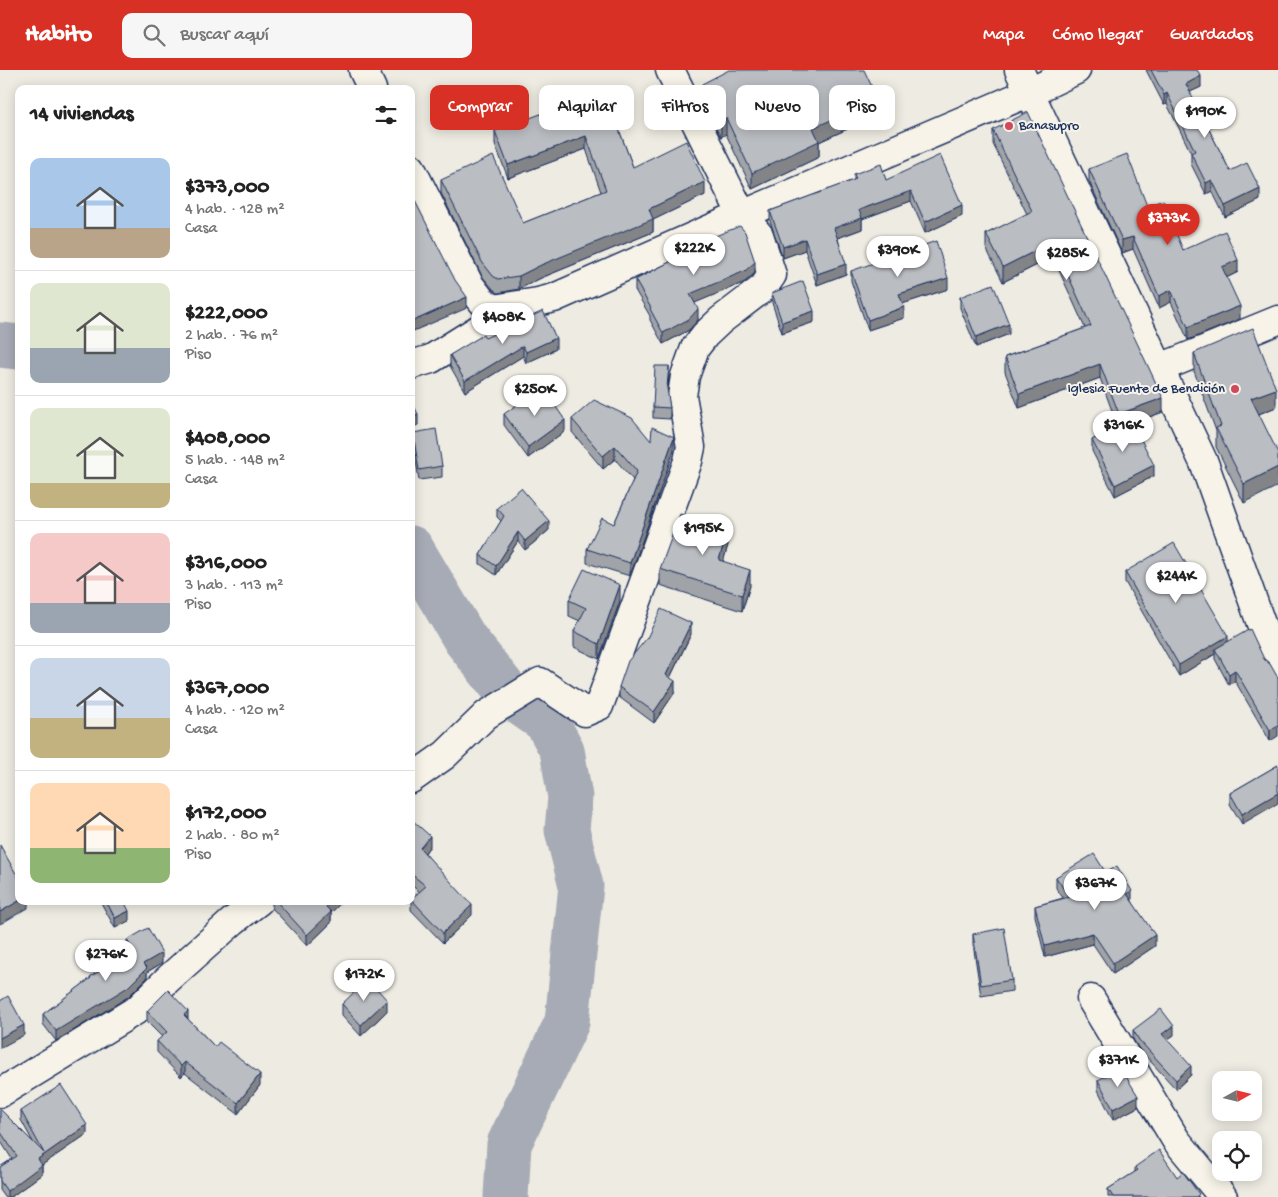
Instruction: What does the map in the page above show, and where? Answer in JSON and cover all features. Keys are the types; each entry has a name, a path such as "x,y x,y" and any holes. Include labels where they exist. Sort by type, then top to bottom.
{"street":[{"path":"363,70 370,85"},
{"path":"415,776 445,756 486,715 540,682 585,712 599,706 688,461 691,447 682,396 685,376 695,348 705,335 721,320 763,288 772,275 759,235 742,215 670,70"},
{"path":"415,176 469,284 482,301 494,309 538,302 554,298 742,215 1024,81 1076,70"},
{"path":"1024,81 1204,463 1268,644 1278,662"},
{"path":"415,364 431,359 495,319 494,309"},
{"path":"1160,368 1278,320"},
{"path":"0,1093 138,1009 167,980 254,905"},
{"path":"1091,999 1176,1140 1223,1197"}],"building":[{"path":"729,70 864,70 871,85 829,85 829,121 819,125 819,85 736,85 736,130 814,130 819,141 752,173 726,118 726,85 702,84"},
{"path":"1151,70 1197,70 1201,76 1186,84 1230,171 1247,163 1260,189 1225,206 1212,180 1206,183 1191,153 1195,151 1167,93 1164,95"},
{"path":"1028,112 1163,398 1119,414 1100,364 1019,394 1005,357 1091,326 1053,242 1003,267 986,234 1032,211 993,130"},
{"path":"539,115 539,130 619,130 633,167 686,141 705,182 649,209 653,219 541,265 519,276 498,279 493,276 482,262 441,180 493,156 523,223 606,190 586,136 508,165 495,131 529,130 529,118"},
{"path":"1127,154 1147,206 1163,200 1183,250 1225,231 1238,260 1222,267 1240,306 1188,327 1171,290 1159,296 1133,237 1122,240 1089,169"},
{"path":"940,155 962,205 925,222 911,191 859,210 862,218 834,228 846,264 817,274 805,239 783,247 770,211 856,179 854,174 881,164 886,180"},
{"path":"415,201 455,280 467,297 415,320"},
{"path":"740,226 745,232 755,262 745,271 690,294 698,309 689,319 663,333 635,280 695,249 693,245"},
{"path":"936,241 948,278 899,294 904,307 868,320 851,271"},
{"path":"803,281 814,311 782,322 772,293"},
{"path":"993,284 1009,324 976,337 960,297"},
{"path":"543,311 556,338 526,352 523,346 465,381 450,355 483,335 485,338"},
{"path":"1253,328 1276,389 1251,398 1278,453 1278,467 1244,484 1216,428 1221,426 1194,353"},
{"path":"655,366 669,366 667,388 670,408 653,407"},
{"path":"542,387 565,420 528,447 504,414"},
{"path":"594,400 632,418 651,441 652,427 674,437 630,563 587,549 602,518 614,524 637,471 615,446 603,456 572,419"},
{"path":"1131,420 1154,465 1115,485 1092,440"},
{"path":"436,429 442,466 419,470 415,433"},
{"path":"521,488 549,521 525,541 518,532 496,566 480,555 504,516 497,508"},
{"path":"680,514 728,529 719,560 750,570 742,595 660,569"},
{"path":"1174,543 1228,636 1179,665 1125,572"},
{"path":"584,569 620,585 599,644 574,631 586,608 569,600"},
{"path":"661,609 691,623 666,675 675,681 654,712 619,687 628,661 647,638"},
{"path":"1250,629 1264,659 1270,664 1278,678 1278,725 1270,730 1235,670 1229,674 1215,649"},
{"path":"1278,765 1278,793 1242,814 1230,793"},
{"path":"415,823 430,836 420,848 472,905 443,933 415,903 415,896 426,886 415,877"},
{"path":"0,845 15,872 15,903 0,912"},
{"path":"1094,854 1106,873 1117,866 1132,891 1127,894 1155,935 1113,963 1093,933 1045,946 1035,906 1069,897 1056,877"},
{"path":"108,905 126,905 129,911 115,918"},
{"path":"280,905 328,905 326,907 331,912 307,935"},
{"path":"148,928 162,953 143,964 147,968 128,987 56,1031 43,1014 90,977 131,951 136,956 127,940"},
{"path":"1004,928 1012,980 981,985 973,934"},
{"path":"368,979 387,1000 361,1025 342,1004"},
{"path":"168,990 188,1011 184,1015 215,1047 219,1042 260,1074 238,1103 185,1062 181,1066 157,1041 167,1032 147,1011"},
{"path":"8,996 24,1025 0,1038 0,1001"},
{"path":"1161,1009 1174,1026 1162,1034 1191,1066 1176,1080 1139,1040 1133,1030"},
{"path":"1121,1068 1138,1096 1113,1109 1098,1080"},
{"path":"61,1085 87,1125 38,1159 42,1165 7,1191 0,1181 0,1167 17,1156 0,1131 0,1109 44,1153 21,1111"},
{"path":"1159,1150 1177,1177 1183,1172 1199,1194 1196,1197 1113,1197 1108,1189 1138,1170 1135,1167"}],"waterway":[{"path":"0,345 15,347"},
{"path":"415,555 465,639 510,696 546,721 562,750 570,797 567,830 581,886 567,1022 509,1144 506,1197"}],"place":[{"name":"Banasupro","path":"1009,126"},
{"name":"Iglesia Fuente de Bendición","path":"1235,389"}]}
